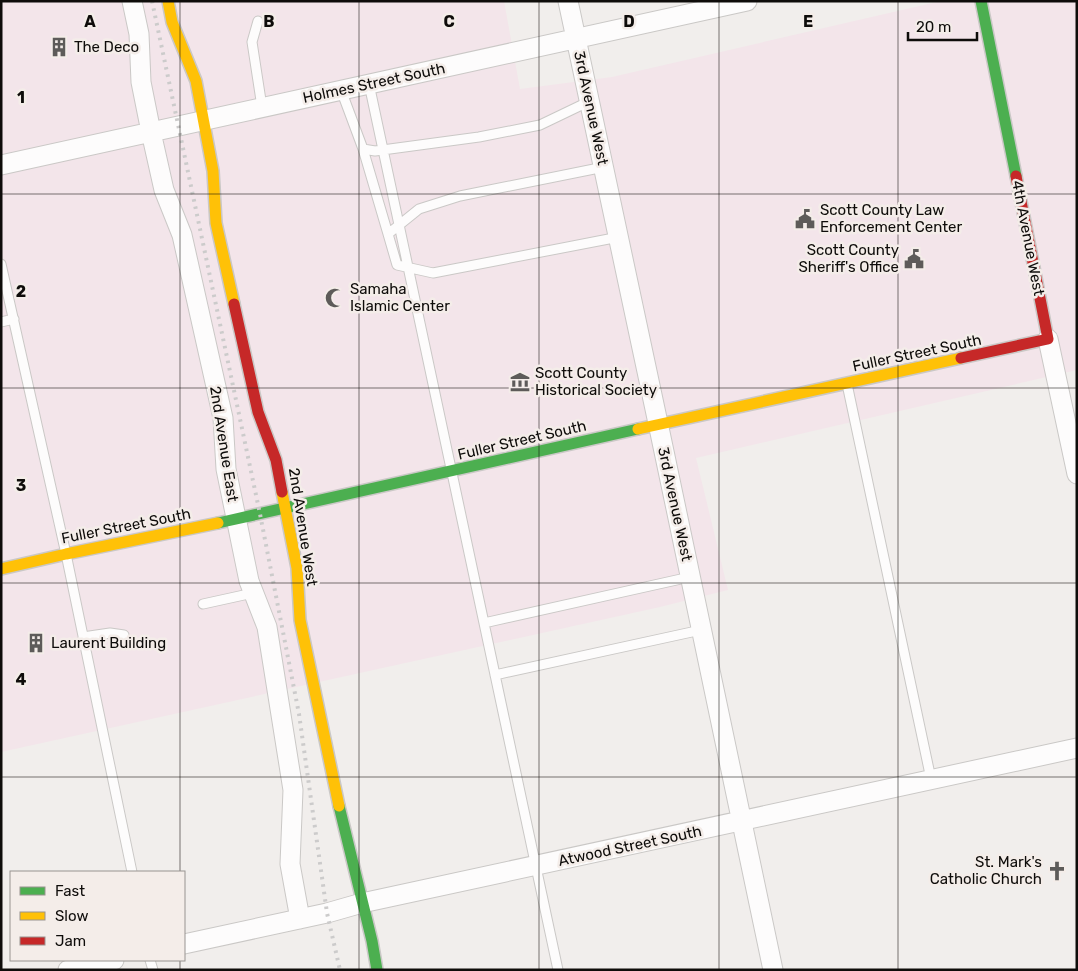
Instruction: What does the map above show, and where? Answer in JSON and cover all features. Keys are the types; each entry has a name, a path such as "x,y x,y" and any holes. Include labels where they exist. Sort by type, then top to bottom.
{"street":[{"name":"2nd Avenue East","path":"132,1 139,34 141,82 151,132 164,190 182,236 223,418 226,470 249,582 267,627 294,790 290,864 300,919"},
{"path":"168,1 172,22 196,81 203,120"},
{"name":"3rd Avenue West","path":"568,1 772,970"},
{"name":"Holmes Street South","path":"1,166 747,1"},
{"name":"4th Avenue West","path":"981,1 1048,339 1077,474"},
{"name":"2nd Avenue West","path":"203,120 213,171 218,232 258,412 276,460 297,568 300,620 342,819 378,970"},
{"name":"Fuller Street South","path":"1,569 619,434 658,423 1048,339"},
{"name":"Atwood Street South","path":"185,944 300,919 362,903 1077,748"},
{"path":"68,970 109,964"}],"lane":[{"path":"258,21 252,42 262,107"},
{"path":"369,84 558,970"},
{"path":"341,90 363,149 397,266 433,273 619,238"},
{"path":"363,149 375,151 479,137 540,125 590,101"},
{"path":"388,234 419,209 460,196 604,167"},
{"path":"1,264 84,637 132,871"},
{"path":"1,322 14,319"},
{"path":"847,383 931,779"},
{"path":"484,623 690,577"},
{"path":"203,604 254,592"},
{"path":"495,675 701,630"},
{"path":"84,637 110,634 124,635"}],"shaded area":[{"path":"1,1 504,1 520,89 612,77 941,1 1077,1 1077,370 696,458 728,590 660,607 1,752"}],"railway":[{"path":"152,1 260,514 299,714 327,913 340,970"}],"traffic: fast":[{"path":"981,1 1016,176"},
{"path":"218,523 638,429"},
{"path":"339,806 372,941 377,970"}],"traffic: slow":[{"path":"168,1 172,22 196,81 213,171 216,223 234,304"},
{"path":"638,429 961,358"},
{"path":"282,492 297,568 300,620 339,806"},
{"path":"1,569 218,523"}],"traffic: jam":[{"path":"961,358 1048,339 1016,176"},
{"path":"234,304 258,412 276,460 282,492"}],"place":[{"name":"The Deco","path":"59,47"},
{"name":"Scott County Law Enforcement Center","path":"805,219"},
{"name":"Scott County Sheriff's Office","path":"914,259"},
{"name":"Samaha Islamic Center","path":"335,298"},
{"name":"Scott County Historical Society","path":"520,382"},
{"name":"Laurent Building","path":"36,643"},
{"name":"St. Mark's Catholic Church","path":"1057,871"}]}
